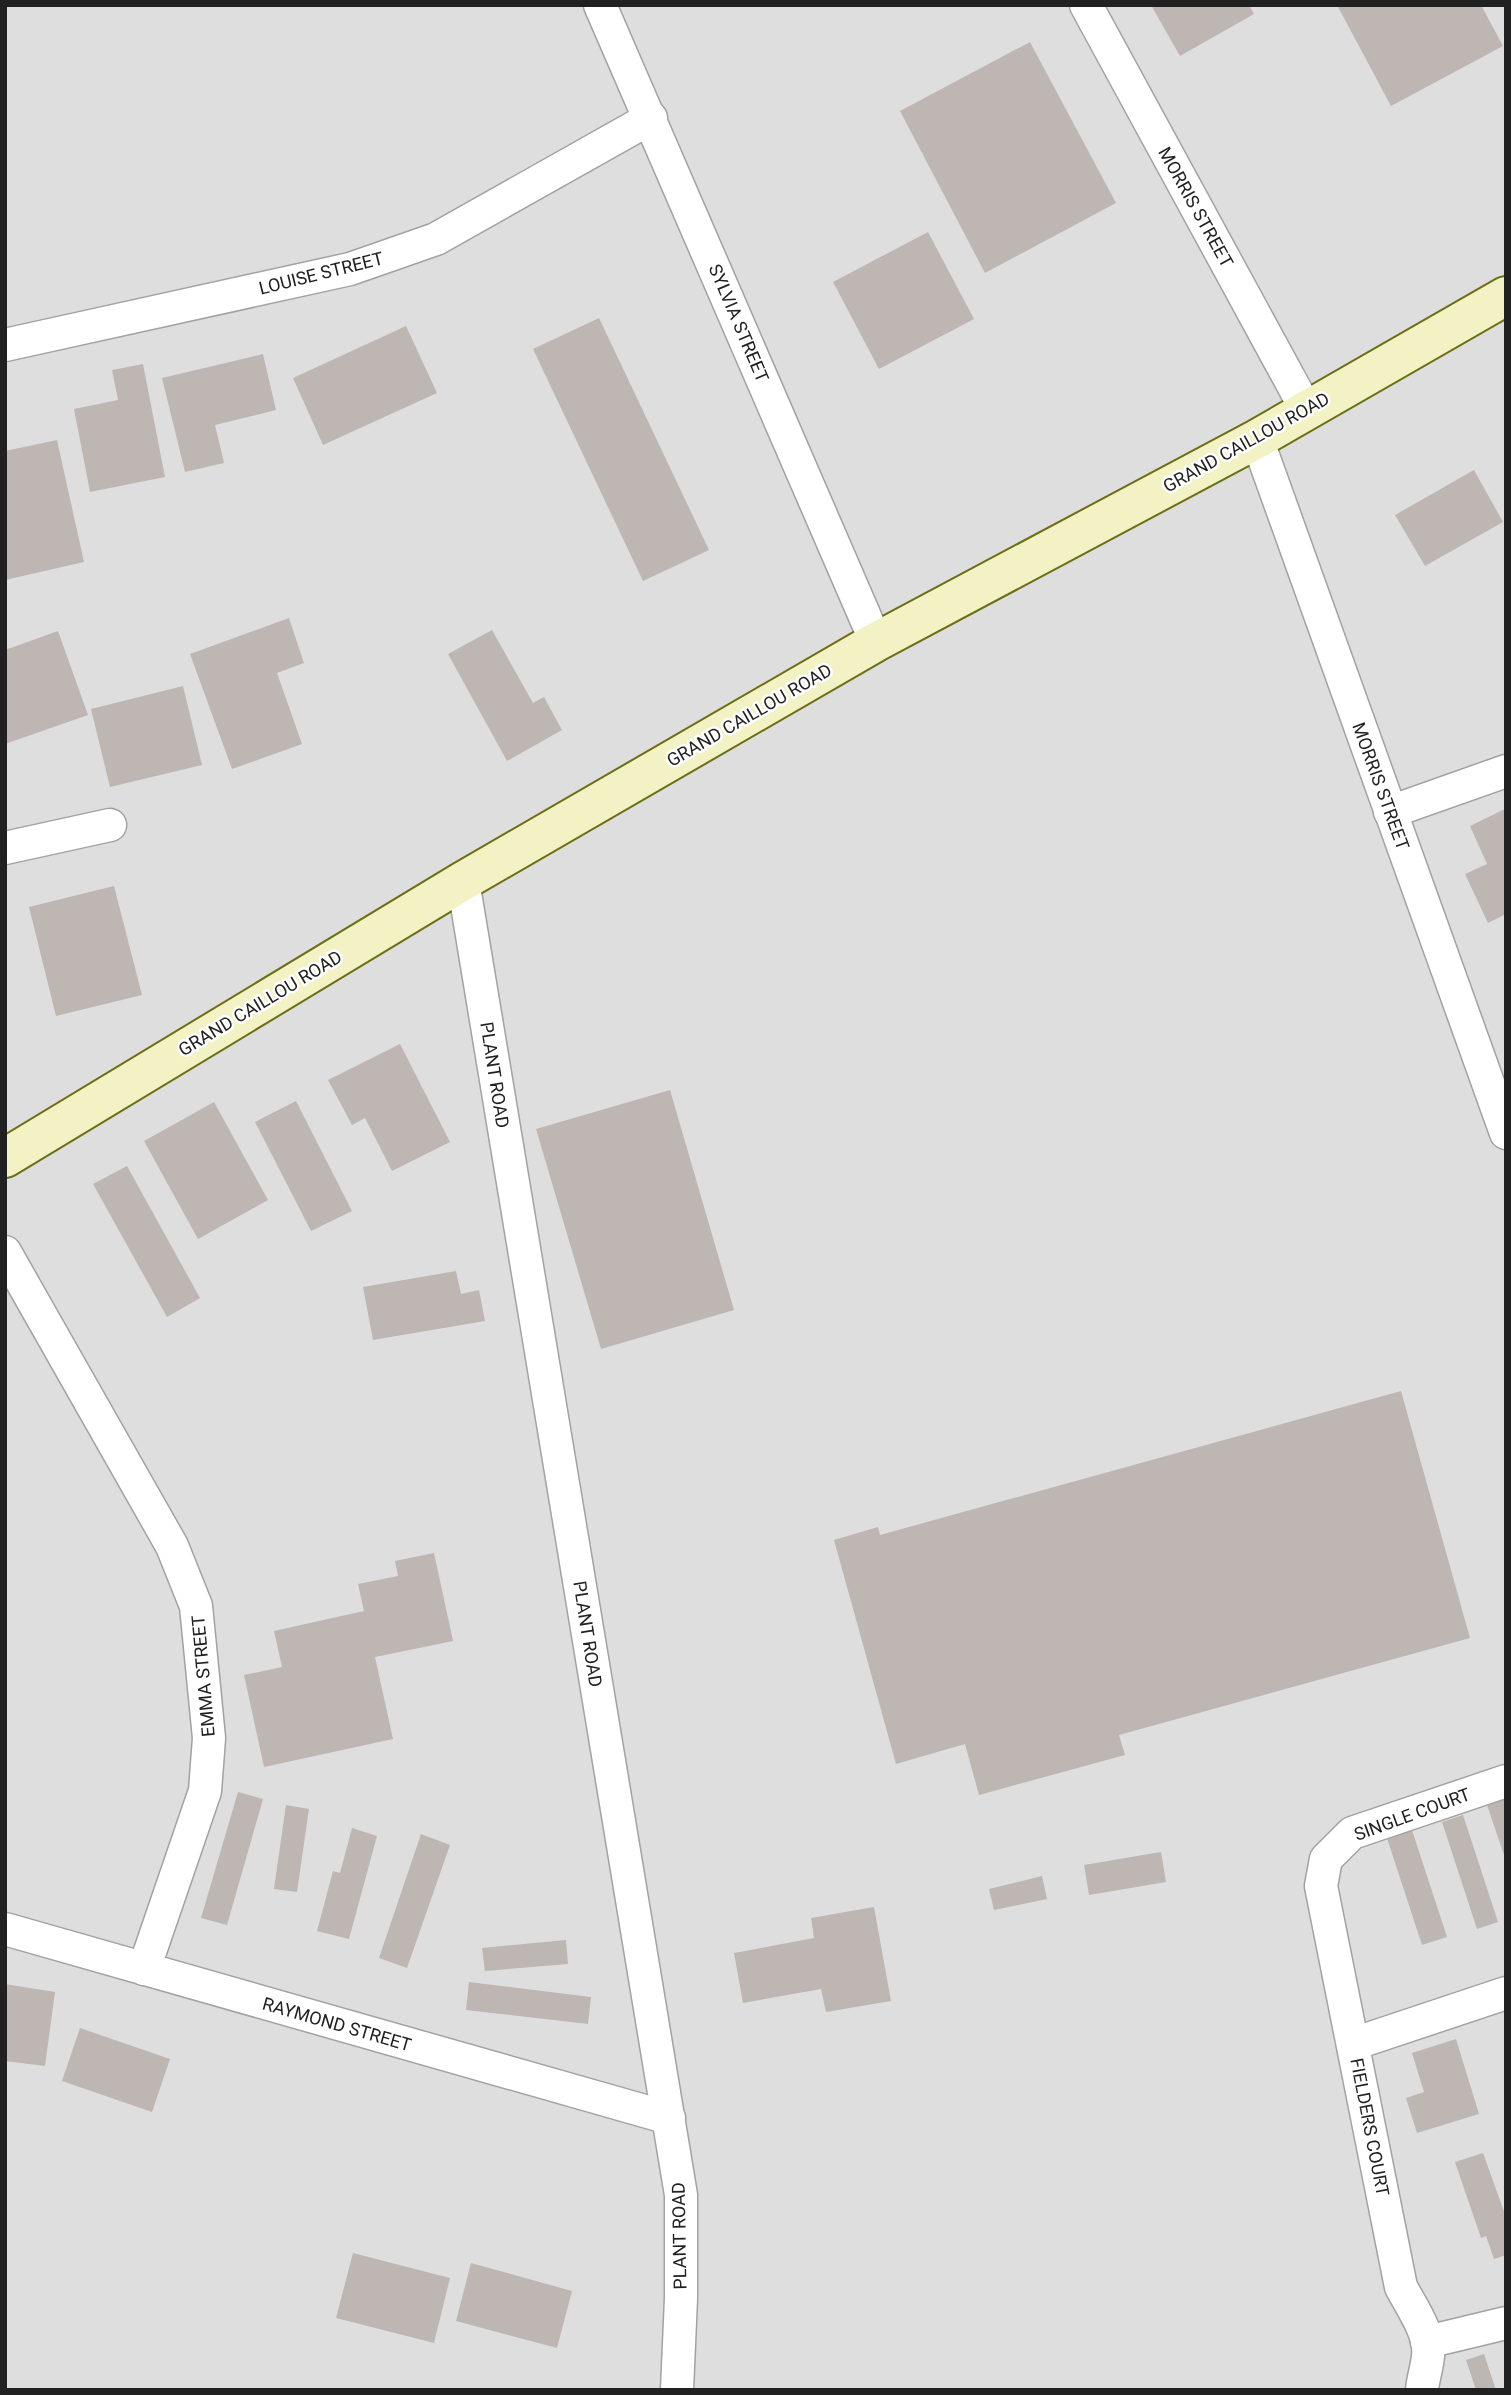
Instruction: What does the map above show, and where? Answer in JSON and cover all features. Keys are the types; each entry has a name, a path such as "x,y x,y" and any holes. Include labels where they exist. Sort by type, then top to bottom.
{"main road":[{"name":"GRAND CAILLOU ROAD","path":"5,1158 463,881 876,642 1257,439 1506,296"}],"street":[{"name":"SYLVIA STREET","path":"600,5 876,642"},
{"name":"MORRIS STREET","path":"1086,5 1306,409"},
{"name":"LOUISE STREET","path":"5,345 350,269 436,239 650,118"},
{"name":"MORRIS STREET","path":"1257,439 1506,1133"},
{"path":"1390,812 1506,771"},
{"path":"5,848 110,825"},
{"name":"PLANT ROAD","path":"463,881 681,2195 681,2298 677,2390"},
{"name":"EMMA STREET","path":"5,1252 172,1546 197,1606 209,1738 205,1791 144,1969"},
{"name":"SINGLE COURT","path":"1326,1859 1352,1833 1506,1781"},
{"name":"FIELDERS COURT","path":"1326,1859 1321,1886 1401,2287 1427,2342"},
{"name":"RAYMOND STREET","path":"5,1929 669,2118"},
{"path":"1353,2044 1506,1993"},
{"path":"1422,2390 1429,2354 1427,2342 1506,2323"}],"shaded area":[{"path":"5,5 1506,5 1506,2390 5,2390"}],"building":[{"path":"1151,5 1249,5 1254,14 1180,56"},
{"path":"1337,5 1481,5 1503,46 1391,106"},
{"path":"1030,42 1116,203 985,273 900,111"},
{"path":"928,232 974,319 879,369 833,282"},
{"path":"599,318 709,550 643,581 533,349"},
{"path":"406,326 437,393 323,445 293,378"},
{"path":"263,354 276,410 215,425 224,463 185,472 162,378"},
{"path":"143,364 165,477 90,492 74,409 118,400 112,370"},
{"path":"57,440 84,562 5,580 5,451"},
{"path":"1474,470 1503,522 1425,566 1395,515"},
{"path":"289,618 304,663 277,673 302,744 232,769 190,654"},
{"path":"492,630 533,703 544,697 562,730 507,761 448,654"},
{"path":"58,631 88,715 5,744 5,650"},
{"path":"183,686 202,765 110,787 91,709"},
{"path":"1505,809 1506,914 1488,923 1465,874 1487,864 1470,826"},
{"path":"114,886 142,995 56,1016 29,907"},
{"path":"400,1044 450,1142 392,1171 365,1118 352,1125 328,1080"},
{"path":"670,1090 734,1310 601,1349 536,1129"},
{"path":"296,1101 352,1211 311,1231 255,1122"},
{"path":"214,1102 268,1200 198,1239 144,1141"},
{"path":"127,1166 200,1298 167,1317 93,1184"},
{"path":"456,1271 461,1294 479,1290 485,1321 373,1340 363,1287"},
{"path":"1401,1391 1470,1638 1119,1735 1125,1755 979,1795 965,1744 896,1764 834,1540 878,1527 880,1535"},
{"path":"434,1553 453,1641 375,1657 393,1739 264,1767 244,1675 282,1667 274,1631 364,1611 358,1584 398,1576 395,1561"},
{"path":"238,1792 263,1799 227,1925 201,1918"},
{"path":"1506,1792 1506,1858 1505,1858 1485,1799"},
{"path":"286,1805 309,1809 297,1892 274,1889"},
{"path":"1463,1815 1498,1922 1477,1929 1442,1822"},
{"path":"1409,1821 1447,1937 1422,1945 1384,1829"},
{"path":"352,1828 377,1836 349,1939 317,1931 333,1871 340,1873"},
{"path":"421,1834 450,1845 407,1968 379,1958"},
{"path":"1161,1852 1166,1882 1089,1895 1084,1865"},
{"path":"1042,1876 1047,1899 994,1910 989,1889"},
{"path":"874,1907 891,2001 826,2012 821,1989 743,2003 734,1953 814,1938 811,1918"},
{"path":"566,1940 568,1964 485,1971 482,1948"},
{"path":"469,1982 591,1997 588,2024 466,2010"},
{"path":"5,1984 55,1992 45,2066 5,2061"},
{"path":"80,2028 170,2059 152,2112 62,2081"},
{"path":"1456,2039 1479,2114 1417,2133 1406,2098 1424,2092 1412,2053"},
{"path":"1483,2153 1506,2217 1506,2255 1494,2259 1486,2236 1481,2238 1455,2162"},
{"path":"353,2253 450,2278 434,2343 336,2318"},
{"path":"471,2263 572,2291 557,2348 456,2321"},
{"path":"1484,2354 1496,2390 1476,2390 1466,2360"}]}
